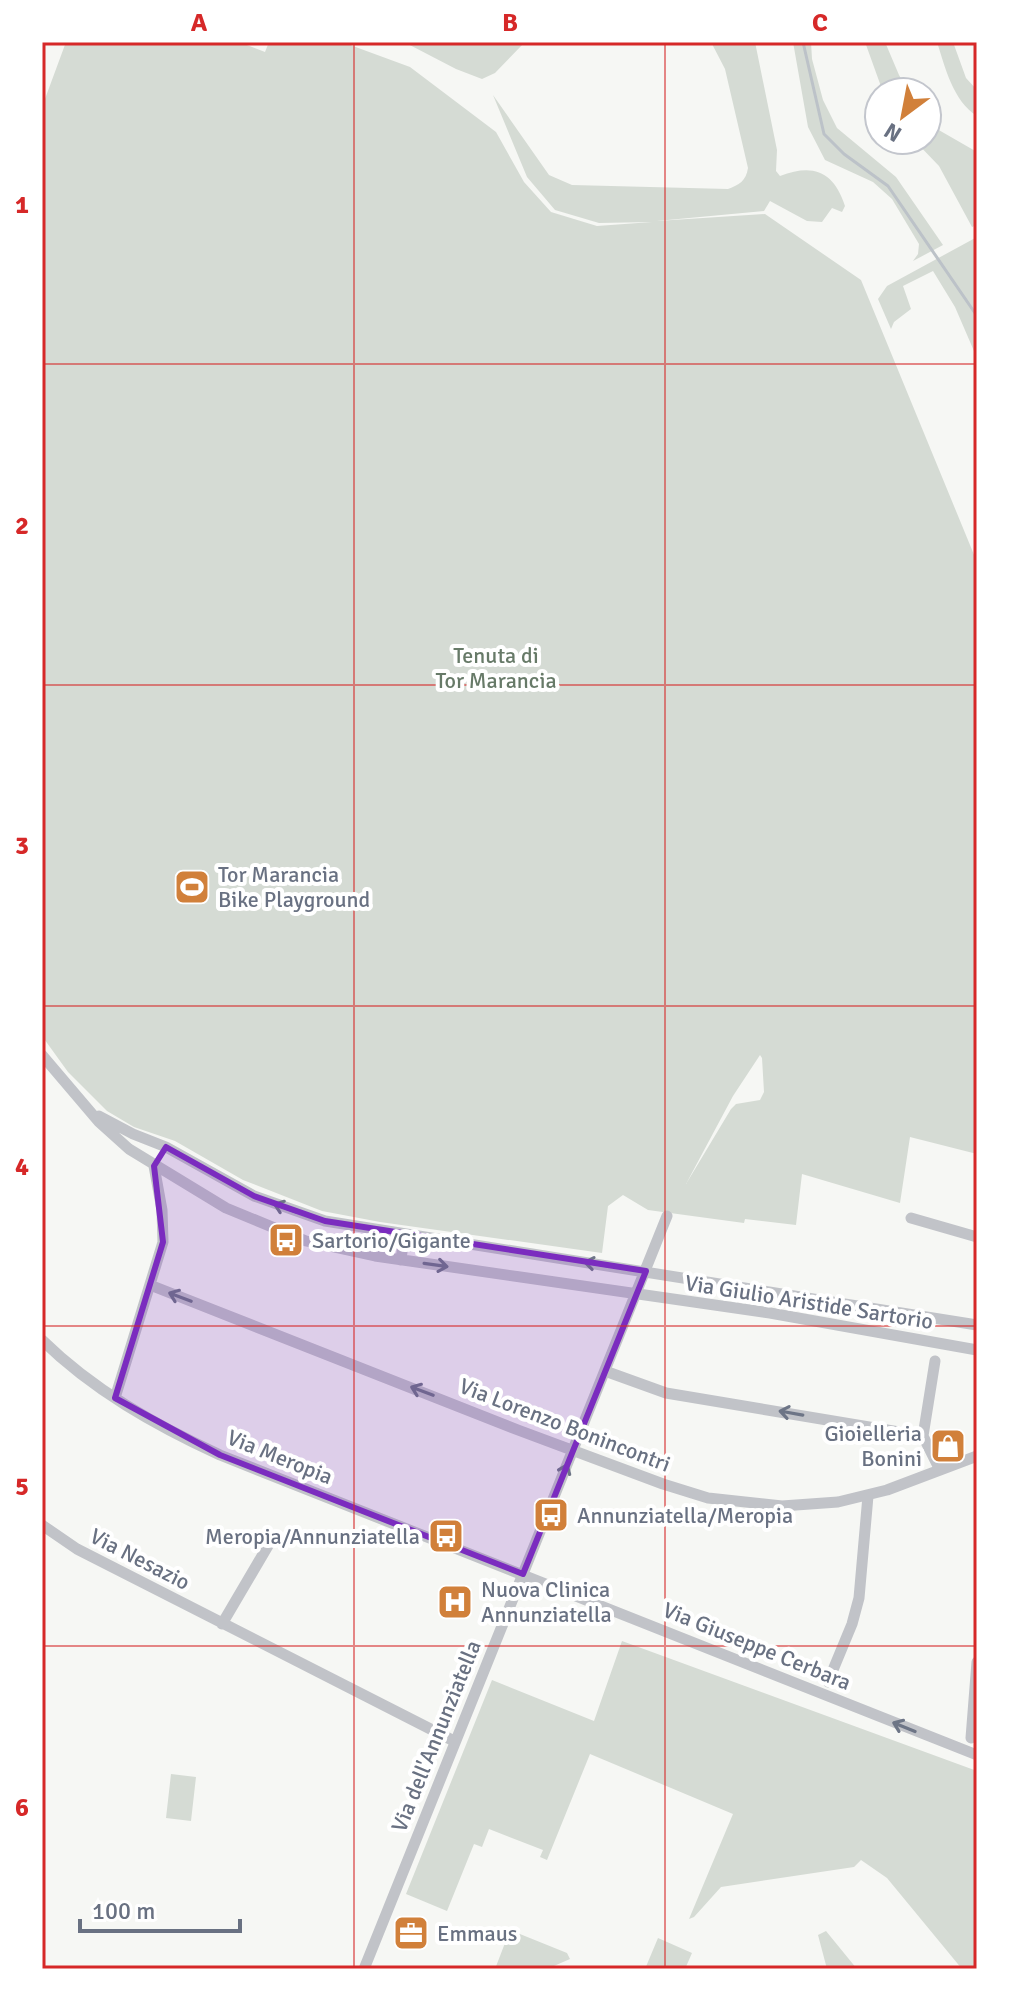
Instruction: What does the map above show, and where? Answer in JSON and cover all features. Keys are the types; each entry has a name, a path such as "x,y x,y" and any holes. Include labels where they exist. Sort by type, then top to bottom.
{"street":[{"name":"Via Giulio Aristide Sartorio","path":"42,1055 119,1141 154,1166 226,1208 275,1230 343,1251 770,1313 977,1350"},
{"name":"Via Giulio Aristide Sartorio","path":"91,1112 166,1147 233,1185 287,1209 334,1223 977,1325"},
{"path":"115,1398 161,1252 164,1231 154,1166 166,1147"},
{"path":"635,1295 667,1216"},
{"path":"911,1218 977,1237"},
{"path":"401,1260 404,1235"},
{"name":"Via Lorenzo Bonincontri","path":"150,1285 573,1450 663,1484 718,1500 796,1506 868,1496 977,1456"},
{"name":"Via dell'Annunziatella","path":"364,1969 635,1295"},
{"name":"Via Meropia","path":"42,1340 75,1371 158,1425 220,1455 523,1574"},
{"path":"935,1361 923,1436 940,1470"},
{"path":"605,1371 666,1393 923,1436"},
{"path":"828,1682 852,1624 859,1598 868,1496"},
{"name":"Via Nesazio","path":"42,1525 62,1541 454,1741"},
{"path":"222,1624 272,1539"},
{"name":"Via Giuseppe Cerbara","path":"523,1574 977,1755"},
{"path":"971,1738 977,1662"}],"highlighted area":[{"path":"166,1147 254,1196 325,1221 646,1271 523,1574 220,1455 115,1398 163,1242 154,1166"}],"green space":[{"name":"Tenuta di Tor Marancia","path":"66,42 239,42 265,52 269,42 342,42 410,67 496,132 524,182 551,212 597,226 652,222 599,223 555,210 527,177 493,95 549,175 572,185 728,189 741,182 748,168 725,69 711,42 755,42 777,150 776,171 780,176 803,170 821,173 829,178 840,194 845,206 842,212 832,208 822,222 807,221 770,201 764,211 657,221 765,214 861,280 977,562 977,1154 910,1137 900,1203 802,1174 796,1225 745,1219 744,1223 648,1210 623,1195 608,1206 602,1253 322,1211 243,1180 175,1141 134,1127 107,1111 68,1072 42,1036 42,107","holes":["760,1055 764,1092 760,1100 736,1104 731,1109 686,1184 733,1096"]},
{"path":"404,42 528,42 495,73 482,79"},
{"path":"793,42 811,42 812,59 823,100 837,128 863,150 863,156 871,156 896,177 943,245 913,261 919,244 892,199 873,182 825,160 808,127"},
{"path":"865,42 885,42 900,76 877,76"},
{"path":"937,42 953,42 966,78 977,90 977,116 956,93"},
{"path":"943,132 977,152 977,225 972,227 939,166 929,156 943,156"},
{"path":"977,237 977,358 955,307 933,271 903,286 911,309 894,322 891,329 878,299 887,286"},
{"path":"622,1641 977,1771 977,1969 962,1969 887,1878 861,1860 854,1867 721,1887 689,1919 733,1814 590,1754 547,1860 540,1857 543,1850 489,1829 482,1847 474,1844 447,1911 406,1894 492,1680 594,1721"},
{"path":"171,1774 196,1777 191,1821 166,1818"},
{"path":"510,1930 567,1953 570,1959 547,1969 495,1969"},
{"path":"826,1931 857,1969 827,1969 818,1935"},
{"path":"658,1938 692,1953 685,1969 645,1969"}],"waterway":[{"path":"803,42 824,134 844,154 888,186 977,316"}],"place":[{"name":"Tor Marancia Bike Playground","path":"192,887"},
{"name":"Sartorio/Gigante","path":"286,1240"},
{"name":"Gioielleria Bonini","path":"948,1446"},
{"name":"Annunziatella/Meropia","path":"551,1515"},
{"name":"Meropia/Annunziatella","path":"446,1536"},
{"name":"Nuova Clinica Annunziatella","path":"455,1602"},
{"name":"Emmaus","path":"411,1933"}]}
